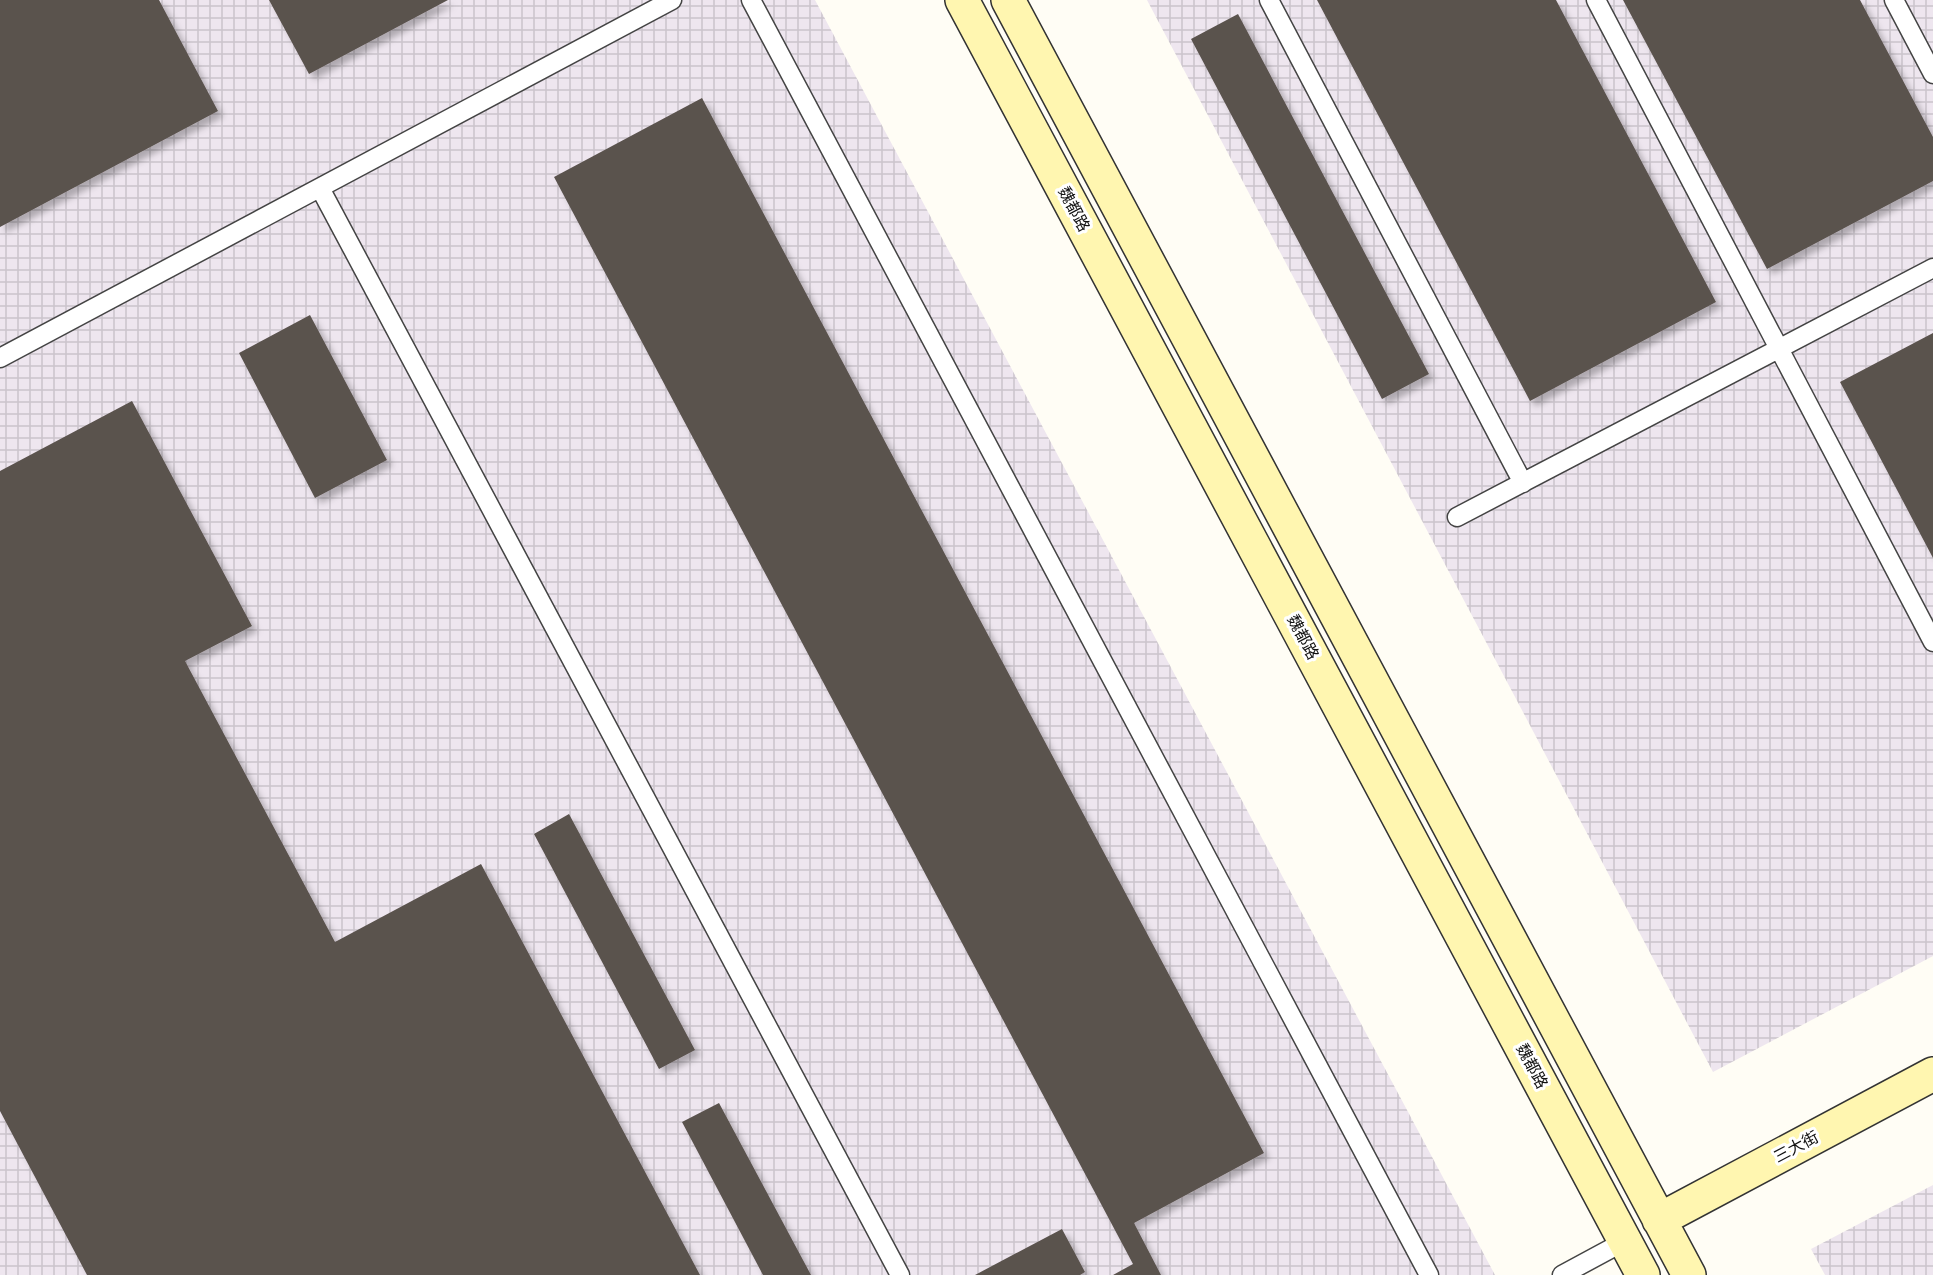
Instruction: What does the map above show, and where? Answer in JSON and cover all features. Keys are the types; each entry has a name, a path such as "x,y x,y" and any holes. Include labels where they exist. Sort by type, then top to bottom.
{"main road":[{"name":"魏都路","path":"962,0 1643,1275"},
{"path":"1008,0 1689,1275"},
{"name":"三大街","path":"1659,1220 1933,1074"}],"lane":[{"path":"0,358 672,0"},
{"path":"752,0 1429,1275"},
{"path":"1269,0 1523,483"},
{"path":"1596,0 1933,642"},
{"path":"1894,0 1933,74"},
{"path":"320,188 900,1275"},
{"path":"1457,517 1933,268"},
{"path":"1562,1275 1625,1241"}],"shaded area":[{"path":"0,0 815,0 1495,1275 0,1275"},
{"path":"1147,0 1933,0 1933,956 1713,1072"},
{"path":"1933,1185 1933,1275 1825,1275 1811,1249"}],"building":[{"path":"0,0 159,0 218,111 0,227"},
{"path":"269,0 448,0 309,74"},
{"path":"1317,0 1556,0 1716,302 1530,401"},
{"path":"1623,0 1860,0 1933,137 1933,181 1767,269"},
{"path":"1238,14 1429,374 1382,399 1191,39"},
{"path":"702,98 1264,1153 1134,1223 1161,1275 1113,1275 1133,1264 554,177"},
{"path":"310,315 387,460 315,498 239,353"},
{"path":"1933,333 1933,558 1840,382"},
{"path":"132,401 252,626 185,661 335,942 481,864 700,1275 87,1275 0,1111 0,471"},
{"path":"569,814 695,1050 659,1069 534,834"},
{"path":"719,1103 811,1275 763,1275 682,1122"},
{"path":"1062,1229 1085,1272 1080,1275 975,1275"}]}
